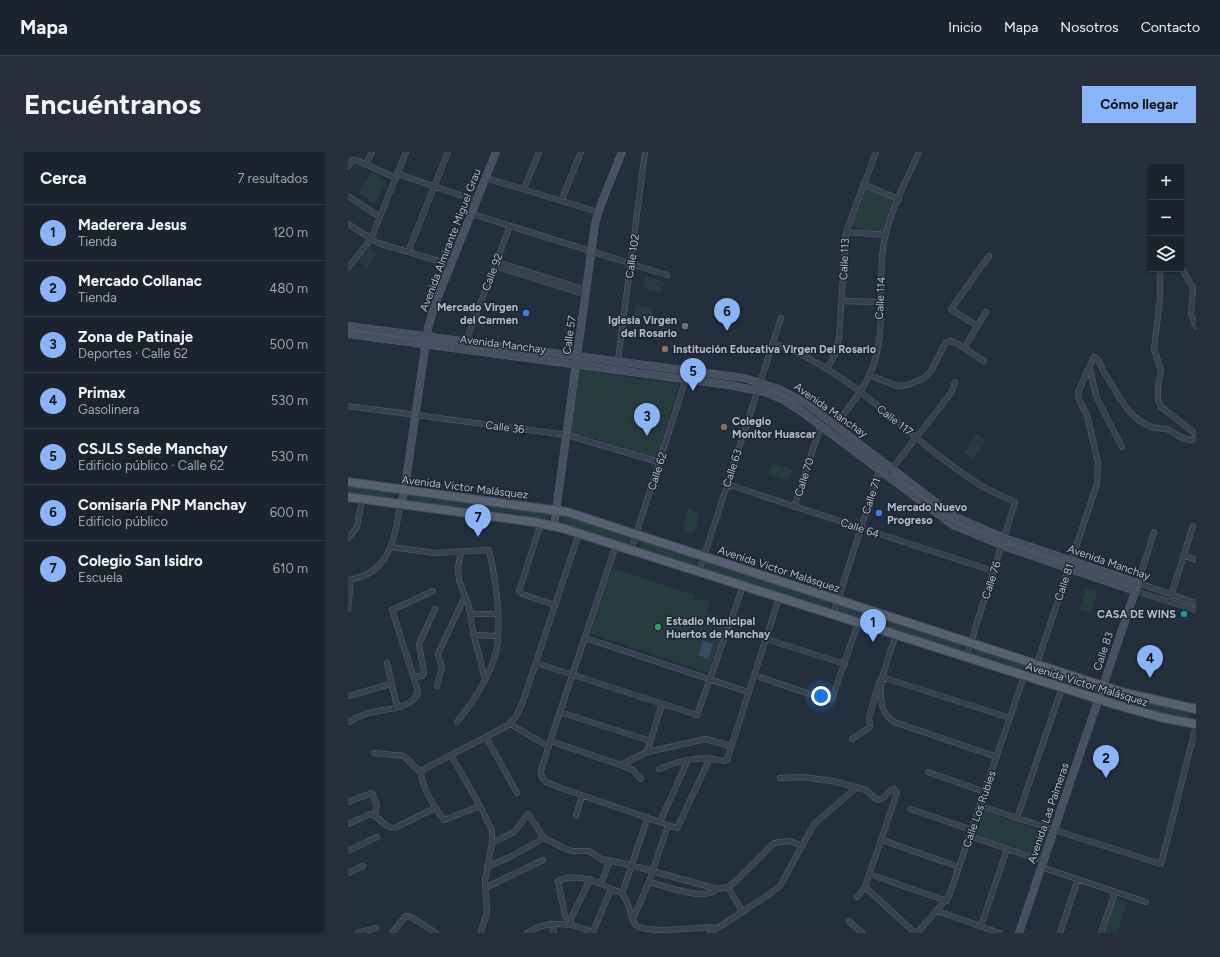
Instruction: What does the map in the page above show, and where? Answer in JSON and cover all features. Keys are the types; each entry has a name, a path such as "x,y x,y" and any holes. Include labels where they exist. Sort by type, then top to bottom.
{"main road":[{"name":"Avenida Victor Malásquez","path":"348,482 557,510 704,556 1140,698 1196,709"},
{"name":"Avenida Victor Malásquez","path":"348,497 554,526 1062,688 1153,716 1196,725"}],"street":[{"path":"366,164 372,152"},
{"path":"348,268 371,240 406,152"},
{"path":"408,252 448,152"},
{"name":"Avenida Almirante Miguel Grau","path":"400,504 422,344 426,336 435,304 452,265 496,152"},
{"path":"524,189 539,152"},
{"path":"561,200 581,152"},
{"name":"Calle 57","path":"554,526 598,212 622,152"},
{"name":"Calle 102","path":"618,360 645,152"},
{"name":"Calle 113","path":"828,369 838,344 846,232 876,152"},
{"path":"917,154 924,152"},
{"name":"Calle 114","path":"830,432 859,391 869,375 875,361 878,347 882,254 886,235 917,154"},
{"path":"348,166 355,160 397,176 477,201"},
{"path":"486,178 598,212"},
{"path":"863,184 899,199"},
{"path":"348,196 380,217"},
{"path":"472,214 667,275"},
{"path":"348,224 371,240 452,265"},
{"name":"Calle 92","path":"466,341 510,226"},
{"path":"846,232 886,235"},
{"path":"977,326 951,309 989,256"},
{"path":"496,264 586,293"},
{"path":"1122,447 1096,396 1090,369 1093,359 1097,358 1104,374 1128,412 1144,424 1154,428 1170,430 1188,440 1192,440 1196,436 1161,407 1158,400 1158,386 1161,370 1154,349 1160,299 1160,272"},
{"path":"1184,272 1194,287 1191,314 1196,326"},
{"path":"842,301 880,302"},
{"path":"964,348 986,312"},
{"name":"Calle 63","path":"699,572 726,484 781,318"},
{"name":"Avenida Manchay","path":"348,326 689,369 761,382 797,398 892,468 947,512 970,524 1004,538 1196,603"},
{"name":"Avenida Manchay","path":"348,334 686,378 757,390 782,399 880,469 946,521 961,529 1002,546 1196,610"},
{"path":"869,375 897,386 908,385 924,378 931,371 946,342 952,341 984,361"},
{"name":"Calle 117","path":"773,342 799,352 828,369 981,485 1016,502"},
{"name":"Calle 62","path":"631,550 689,369"},
{"name":"Calle 81","path":"1032,678 1097,484 1098,463 1087,415 1078,396 1080,385 1090,369"},
{"path":"887,475 951,393 954,382"},
{"name":"Calle 36","path":"348,406 567,435 659,462"},
{"name":"Calle 70","path":"794,507 820,425"},
{"name":"Calle 71","path":"833,615 880,469"},
{"name":"Calle 64","path":"726,484 993,571"},
{"path":"348,538 357,527 362,498"},
{"name":"Calle 76","path":"966,658 1016,502"},
{"path":"348,608 350,579 374,569 384,559 391,548 400,504"},
{"path":"541,523 519,591 522,594 555,605"},
{"path":"1169,602 1193,526"},
{"name":"Calle 83","path":"1098,699 1154,532"},
{"path":"421,773 422,770 486,737 509,723 520,711 579,534"},
{"path":"616,545 548,747 541,771 542,780 582,796 678,827 710,758"},
{"path":"391,548 435,553 489,550 496,581 498,636 495,657 485,680 457,722"},
{"path":"461,552 458,576 470,614 473,636 485,680"},
{"path":"1183,555 1196,560"},
{"path":"536,663 697,715 711,680 743,586"},
{"path":"348,722 366,714 397,707 410,702 417,696 418,691 414,677 392,610 433,591"},
{"path":"437,686 442,667 438,654 465,596"},
{"path":"659,770 688,760 710,758 726,761 779,598"},
{"path":"414,677 422,676 424,673 419,644 435,609"},
{"path":"470,614 497,614"},
{"path":"754,676 827,700 832,699 858,623"},
{"path":"852,739 870,727 869,718 877,689 896,635"},
{"path":"473,636 498,636"},
{"path":"585,638 748,692"},
{"path":"766,639 845,664"},
{"path":"387,663 397,707"},
{"name":"Calle Los Rubies","path":"916,933 947,901 1024,676"},
{"path":"882,677 1010,718"},
{"path":"882,677 882,705 889,719 996,757"},
{"path":"348,696 391,684"},
{"path":"1017,818 1062,688"},
{"name":"Avenida Las Palmeras","path":"1019,933 1098,699"},
{"path":"647,752 662,704"},
{"path":"560,712 650,741"},
{"path":"509,723 548,747"},
{"path":"980,806 1161,864 1196,725"},
{"path":"486,737 517,793"},
{"path":"620,765 647,752 706,739 731,746"},
{"path":"550,741 633,770"},
{"path":"374,753 404,756 421,773 423,784 435,808 445,820 480,806"},
{"path":"451,755 492,830 492,843 487,867 485,888 487,912 481,931"},
{"path":"660,822 688,760"},
{"path":"628,761 633,770 641,779"},
{"path":"928,772 985,792"},
{"path":"780,778 824,779 866,790 877,800 883,798 891,790 894,789 896,792 866,887 857,897"},
{"path":"710,933 780,886 801,845 818,820 856,788"},
{"path":"348,802 372,793 377,805 376,816"},
{"path":"576,815 582,796"},
{"path":"348,824 370,814 376,816 385,826 395,828 435,808"},
{"path":"910,809 972,830"},
{"path":"492,843 514,832 528,814 544,838 564,848 572,851 589,852 596,857 631,865 717,889 728,887 757,862 774,843 789,841 801,845"},
{"path":"648,818 622,893 633,919 638,927 657,932 675,932 711,927 716,928"},
{"path":"633,919 653,872 668,825"},
{"path":"970,836 1007,849 1078,879 1146,902"},
{"path":"348,851 377,837"},
{"path":"487,867 510,857 544,838"},
{"path":"882,840 959,867"},
{"path":"981,926 1007,849"},
{"path":"485,888 543,860"},
{"path":"601,883 610,861"},
{"path":"348,873 363,866"},
{"path":"869,874 947,901"},
{"path":"570,923 565,916 558,881 585,878 601,883 622,893"},
{"path":"570,923 590,879"},
{"path":"1060,933 1078,879"},
{"path":"649,882 698,894 712,894 717,889"},
{"path":"728,887 742,911"},
{"path":"866,887 916,933"},
{"path":"527,933 537,927 570,923 591,932 611,889"},
{"path":"1101,933 1114,892"},
{"path":"936,911 1000,933"},
{"path":"392,933 406,916 411,917 436,933"},
{"path":"848,921 862,933"},
{"path":"552,924 554,933"},
{"path":"358,933 376,928"}],"green space":[{"path":"371,172 388,181 374,204 358,193"},
{"path":"865,186 896,200 882,233 850,226"},
{"path":"370,247 378,253 367,268 359,262"},
{"path":"646,276 665,282 661,293 643,288"},
{"path":"636,305 653,308 652,318 634,316"},
{"path":"578,370 679,384 657,459 593,438 570,433"},
{"path":"977,434 986,442 973,459 964,452"},
{"path":"772,463 793,470 789,481 768,474"},
{"path":"348,484 395,492 395,494 392,499 348,494"},
{"path":"411,494 551,513 549,518 544,520 513,513 414,502 410,499"},
{"path":"688,509 700,513 694,534 682,531"},
{"path":"566,516 630,536 628,543 565,526 561,521 563,517"},
{"path":"642,539 696,558 696,563 693,565 639,548"},
{"path":"709,561 827,600 829,605 827,609 823,609 706,569 705,564"},
{"name":"Estadio Municipal Huertos de Manchay","path":"612,568 695,595 694,600 710,600 706,612 727,619 708,673 590,634"},
{"path":"1086,589 1097,592 1091,613 1079,609"},
{"path":"840,604 964,643 962,651 838,612"},
{"path":"975,647 1026,664 1028,669 1024,672 972,654"},
{"path":"1041,669 1098,688 1097,693 1093,695 1041,677 1038,674"},
{"path":"1109,690 1189,712 1187,718 1168,716 1107,697"},
{"path":"982,810 1050,834 1042,857 973,833"},
{"path":"1116,898 1128,902 1117,933 1103,933"}],"water":[{"path":"703,641 713,644 708,659 698,655"}],"place":[{"name":"Mercado Virgen del Carmen","path":"526,313"},
{"name":"Iglesia Virgen del Rosario","path":"685,326"},
{"name":"Comisaría PNP Manchay","path":"727,331"},
{"name":"Institución Educativa Virgen Del Rosario","path":"665,349"},
{"name":"CSJLS Sede Manchay","path":"693,391"},
{"name":"Colegio Monitor Huascar","path":"724,427"},
{"name":"Zona de Patinaje","path":"647,436"},
{"name":"Mercado Nuevo Progreso","path":"879,513"},
{"name":"Colegio San Isidro","path":"478,537"},
{"name":"CASA DE WINS","path":"1184,614"},
{"name":"Estadio Municipal Huertos de Manchay","path":"658,627"},
{"name":"Maderera Jesus","path":"873,642"},
{"name":"Primax","path":"1150,678"},
{"name":"Mercado Collanac","path":"1106,778"}]}
